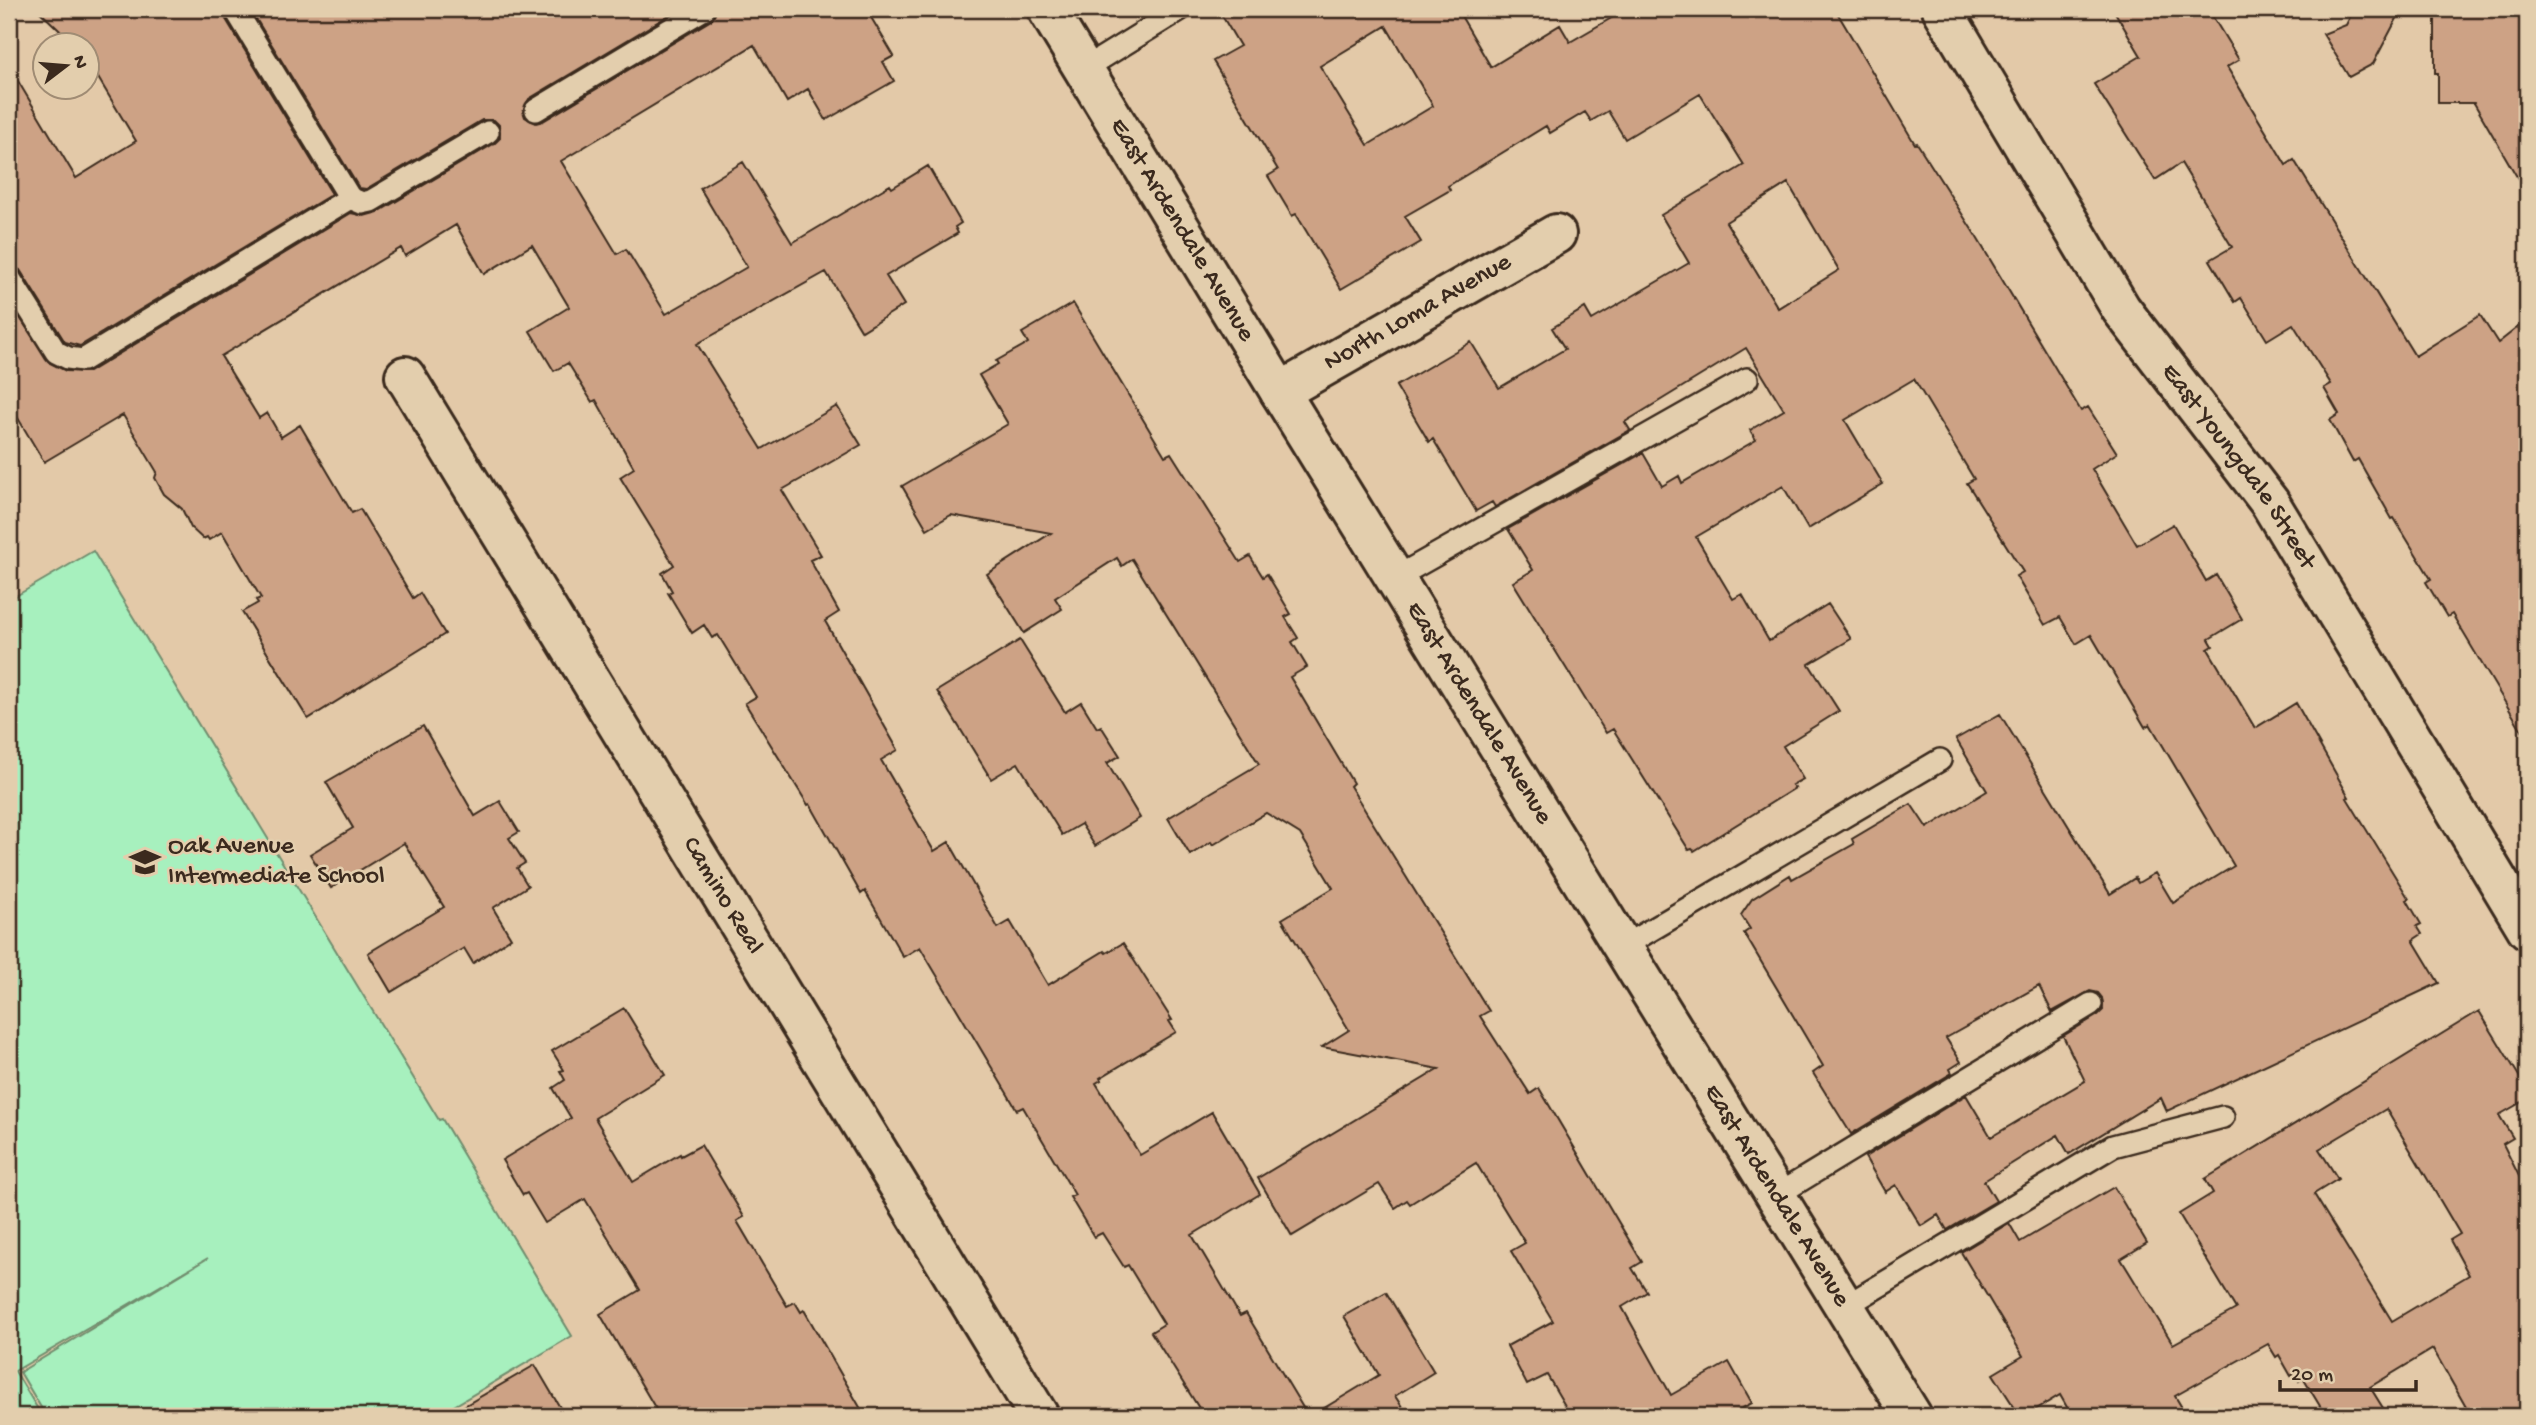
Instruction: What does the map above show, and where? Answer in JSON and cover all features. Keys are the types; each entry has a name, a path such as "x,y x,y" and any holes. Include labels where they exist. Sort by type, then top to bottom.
{"street":[{"name":"East Ardendale Avenue","path":"1047,9 1912,1416"},
{"name":"East Youngdale Street","path":"1942,9 2120,309 2270,503 2527,929"},
{"name":"North Loma Avenue","path":"1280,392 1556,234"},
{"name":"Camino Real","path":"405,376 1039,1416"}],"lane":[{"path":"235,9 350,198 362,203 371,201 488,132"},
{"path":"536,110 704,9"},
{"path":"1084,69 1181,9"},
{"path":"9,277 56,352 68,358 83,360 350,198"},
{"path":"1395,578 1747,379"},
{"path":"1622,947 1940,760"},
{"path":"1775,1196 2091,1004"},
{"path":"1844,1307 2113,1146 2224,1117"}],"green space":[{"name":"Oak Avenue Intermediate School","path":"93,551 572,1336 437,1416 46,1416 20,1372 208,1258 15,1371 42,1416 9,1416 9,600"}],"building":[{"path":"37,9 222,9 332,194 80,346 65,342 20,270 9,264 9,66 76,178 136,141 102,84 102,32 61,32"},
{"path":"250,9 679,9 529,99 523,111 525,117 536,123 711,20 717,9 866,9 894,56 883,62 894,81 826,120 808,89 787,102 754,45 561,161 617,254 626,249 666,314 747,267 700,188 743,162 792,243 890,185 892,188 928,166 961,223 955,227 958,233 886,276 904,305 862,331 826,272 697,344 762,449 837,406 861,445 782,490 821,555 810,560 839,612 825,621 898,750 881,760 934,851 949,842 998,928 1010,921 1048,985 1104,951 1106,953 1123,943 1172,1020 1169,1021 1176,1032 1096,1083 1140,1155 1212,1112 1260,1194 1192,1235 1240,1316 1246,1313 1308,1416 1204,1416 1151,1332 1164,1324 1128,1265 1124,1267 1102,1233 1094,1237 1070,1197 1075,1195 1023,1107 1017,1110 920,947 903,957 865,891 861,894 810,804 808,805 745,703 756,697 718,635 712,638 704,625 692,633 668,593 672,591 662,573 674,565 620,477 634,468 596,400 592,402 568,363 554,371 530,331 569,307 532,245 484,274 456,225 405,256 401,248 221,356 259,418 267,413 281,437 300,425 352,513 360,509 413,598 420,593 445,634 308,719 242,612 258,603 256,600 261,598 222,532 209,540 207,537 203,539 191,528 182,509 164,494 155,478 157,472 123,415 44,462 9,403 9,301 50,363 66,371 89,372 351,213 364,216 378,212 500,138 499,125 494,120 482,120 366,189 359,188"},
{"path":"1218,9 1457,9 1491,67 1560,25 1570,42 1627,9 1835,9 1915,144 1917,143 1976,236 2081,411 2088,407 2117,453 2092,469 2137,545 2173,524 2206,581 2216,575 2242,619 2209,639 2213,646 2208,649 2255,728 2296,703 2349,797 2347,798 2409,899 2407,900 2421,924 2417,926 2422,934 2413,940 2439,983 2167,1111 2161,1098 2069,1154 2058,1135 1984,1181 1996,1201 1947,1230 1938,1215 1921,1226 1896,1185 1885,1192 1865,1157 1966,1095 1991,1137 2085,1081 2063,1036 2098,1015 2103,1010 2102,998 2098,993 2090,991 2052,1012 2039,986 1946,1038 1961,1062 1950,1069 1952,1073 1851,1134 1813,1073 1823,1066 1744,933 1750,929 1741,915 1752,899 1790,875 1792,879 1854,844 1852,839 1911,804 1927,828 1987,791 1956,739 2000,714 2110,894 2135,878 2138,883 2155,873 2173,903 2234,866 2150,724 2145,727 2091,635 2076,644 2060,617 2045,625 2016,576 2023,572 1967,483 1974,479 1914,379 1845,420 1883,484 1808,529 1783,486 1696,537 1733,599 1742,594 1769,641 1828,604 1851,639 1809,664 1839,711 1783,746 1803,779 1792,785 1795,788 1694,851 1689,850 1613,729 1606,733 1513,582 1533,570 1508,529 1643,453 1662,486 1679,476 1682,483 1756,440 1750,430 1784,410 1746,348 1625,422 1630,430 1495,507 1492,502 1476,511 1433,439 1429,442 1396,386 1471,342 1499,388 1565,349 1552,328 1585,308 1592,320 1689,263 1661,215 1744,165 1700,94 1625,139 1608,111 1591,121 1585,112 1550,133 1546,126 1448,186 1450,190 1405,216 1421,242 1341,289 1296,214 1292,216 1268,176 1278,170 1213,61 1240,46","holes":["1386,26 1433,106 1368,145 1320,66","1788,183 1839,270 1778,308 1726,222"]},
{"path":"2113,9 2208,9 2239,60 2227,67 2286,165 2294,160 2415,356 2480,315 2498,343 2527,320 2527,739 2452,614 2447,617 2426,582 2431,579 2394,518 2392,519 2358,459 2353,462 2330,420 2339,414 2324,388 2331,384 2293,324 2267,340 2241,298 2235,302 2210,260 2232,247 2181,163 2155,180 2094,84 2141,56"},
{"path":"2354,9 2402,9 2373,64 2349,77 2323,34 2346,25"},
{"path":"2435,9 2527,9 2527,194 2474,103 2438,103"},
{"path":"1073,303 1165,456 1171,453 1240,562 1250,556 1263,577 1267,574 1291,614 1285,617 1298,638 1292,642 1307,667 1290,677 1353,783 1350,786 1489,1011 1480,1016 1530,1094 1539,1088 1642,1262 1632,1268 1647,1292 1622,1307 1671,1395 1729,1362 1752,1403 1728,1416 1571,1416 1547,1375 1527,1385 1507,1346 1553,1321 1511,1251 1525,1243 1476,1163 1410,1204 1407,1200 1395,1208 1379,1184 1292,1236 1258,1178 1439,1069 1322,1047 1349,1030 1282,919 1333,888 1300,834 1266,813 1213,845 1211,842 1190,855 1168,818 1259,764 1132,559 1122,566 1117,558 1055,598 1062,609 1024,633 987,574 1051,533 951,515 927,529 902,486 1008,424 979,375 998,364 996,361 1028,343 1022,333"},
{"path":"1020,640 1065,712 1081,702 1097,728 1101,726 1120,756 1107,763 1140,818 1095,846 1081,824 1062,835 1018,763 991,779 937,691"},
{"path":"423,726 475,816 500,801 519,832 509,838 525,863 517,868 528,886 493,908 511,938 473,963 464,948 391,992 368,953 444,907 404,843 331,888 310,854 353,828 326,782"},
{"path":"624,1008 665,1075 595,1118 633,1182 680,1154 681,1156 701,1145 744,1217 737,1221 787,1306 795,1302 801,1312 804,1310 865,1416 660,1416 600,1314 640,1290 585,1199 545,1223 527,1193 523,1195 502,1160 571,1118 553,1088 565,1080 560,1071 564,1070 552,1051"},
{"path":"2479,1011 2527,1089 2527,1099 2499,1115 2513,1138 2503,1144 2527,1192 2527,1416 2471,1416 2433,1349 2370,1387 2388,1416 2326,1416 2303,1378 2299,1381 2295,1373 2291,1376 2279,1355 2276,1357 2268,1344 2175,1396 2187,1416 2072,1416 2060,1395 2025,1416 2020,1416 1993,1374 2023,1356 1961,1252 2009,1223 2020,1242 2114,1187 2147,1243 2121,1259 2173,1344 2236,1309 2179,1214 2213,1193 2205,1179","holes":["2386,1109 2460,1234 2450,1240 2469,1275 2392,1321 2314,1194 2338,1179 2319,1149"]},
{"path":"1386,1292 1434,1372 1395,1396 1408,1416 1311,1416 1379,1375 1344,1316"},
{"path":"535,1365 565,1416 447,1416"}],"place":[{"name":"Oak Avenue Intermediate School","path":"145,862"}]}
